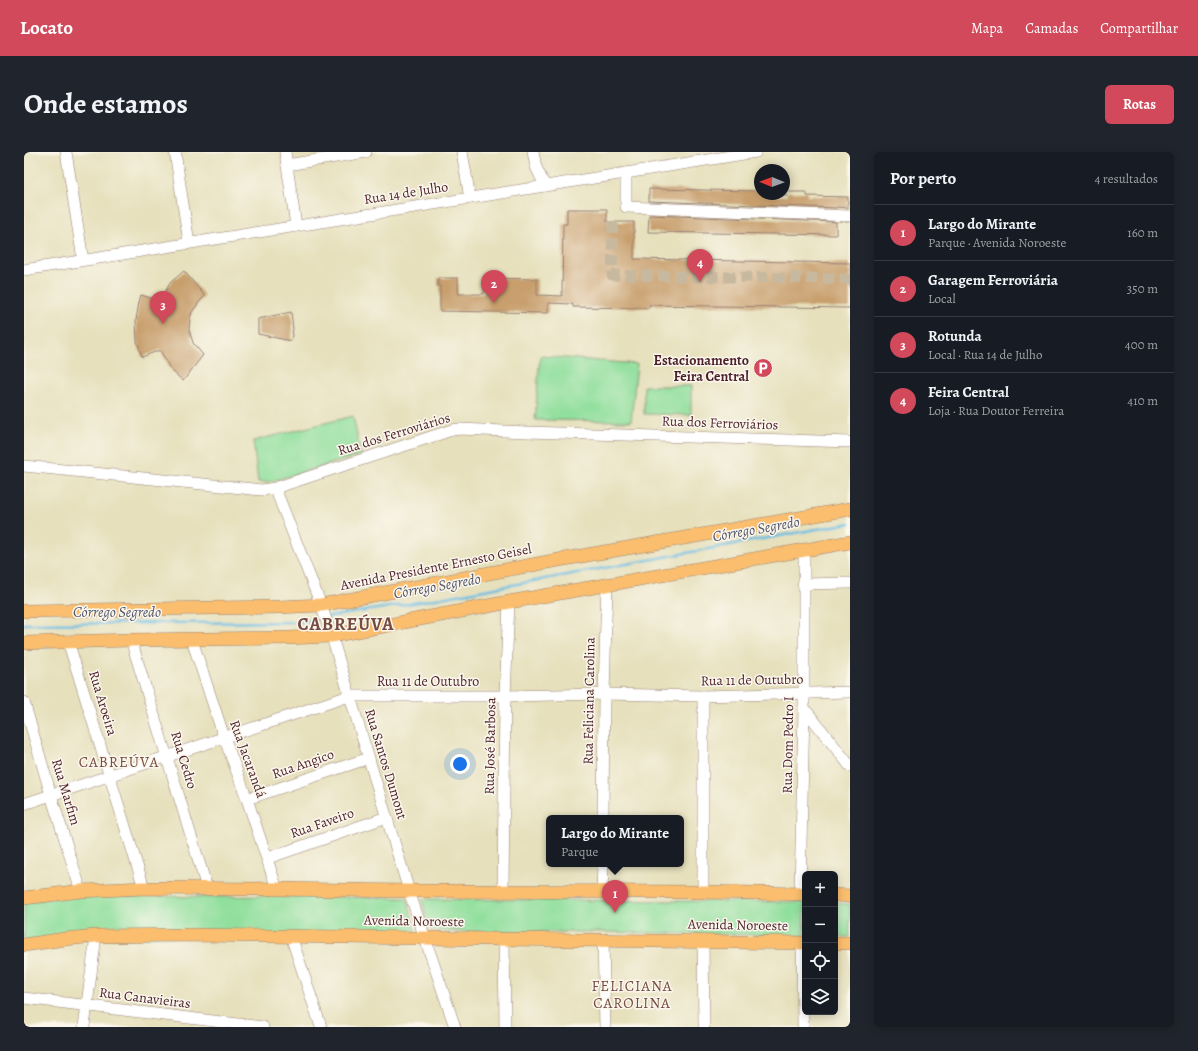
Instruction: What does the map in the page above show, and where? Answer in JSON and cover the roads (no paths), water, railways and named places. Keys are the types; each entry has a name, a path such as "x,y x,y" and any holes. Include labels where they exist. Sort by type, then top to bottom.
{"main road":[{"name":"Avenida Presidente Ernesto Geisel","path":"24,611 321,606 553,561 850,509"},
{"path":"24,643 289,638 331,635 607,584 850,542"},
{"path":"24,898 81,891 144,888 409,892 503,891 802,893"},
{"path":"838,895 850,896"},
{"name":"Avenida Noroeste","path":"24,945 96,936 194,934 802,943"},
{"path":"838,943 850,944"}],"street":[{"path":"66,152 83,260"},
{"path":"175,152 189,243"},
{"path":"285,152 296,226"},
{"path":"287,165 366,152"},
{"path":"462,152 470,198"},
{"path":"533,152 536,167 544,186"},
{"name":"Rua 14 de Julho","path":"24,270 756,152"},
{"path":"626,173 626,207 850,216"},
{"name":"Rua 14 de Julho","path":"24,267 61,264"},
{"name":"Rua dos Ferroviários","path":"24,466 262,490 275,488 452,430 460,429 850,442"},
{"name":"Rua Santos Dumont","path":"275,488 331,635 409,892 455,1027"},
{"name":"Rua Dom Pedro I","path":"803,871 804,550"},
{"name":"Rua Feliciana Carolina","path":"603,815 607,584"},
{"path":"803,584 850,584"},
{"name":"Rua José Barbosa","path":"503,891 505,696 508,602"},
{"name":"Rua Cedro","path":"131,640 207,888"},
{"name":"Rua Jacarandá","path":"192,640 224,737 268,858 277,889"},
{"name":"Rua Aroeira","path":"68,642 144,888"},
{"name":"Rua 11 de Outubro","path":"24,804 349,696 505,696 604,694 703,696 850,692"},
{"path":"703,696 703,892"},
{"name":"Rua Marfim","path":"24,702 81,891"},
{"path":"804,708 850,766"},
{"name":"Rua Angico","path":"247,799 368,758"},
{"name":"Rua Faveiro","path":"268,858 387,817"},
{"path":"602,892 603,867"},
{"path":"84,1027 96,936"},
{"path":"291,936 321,1027"},
{"path":"504,939 505,1027"},
{"path":"603,939 605,1027"},
{"path":"703,941 704,1027"},
{"path":"803,979 803,1027"},
{"name":"Rua Canavieiras","path":"24,998 263,1027"}],"waterway":[{"name":"Córrego Segredo","path":"328,617 408,604 850,523"},
{"name":"Córrego Segredo","path":"24,624 302,622 323,618"}],"tunnel":[{"path":"613,222 612,275 850,279"}],"place":[{"name":"Feira Central","path":"700,282"},
{"name":"Garagem Ferroviária","path":"494,303"},
{"name":"Rotunda","path":"163,324"},
{"name":"Estacionamento Feira Central","path":"763,368"},
{"name":"Largo do Mirante","path":"615,913"}],"district":[{"name":"CABREÚVA","path":"346,624"},
{"name":"CABREÚVA","path":"119,762"},
{"name":"FELICIANA CAROLINA","path":"632,994"}]}
